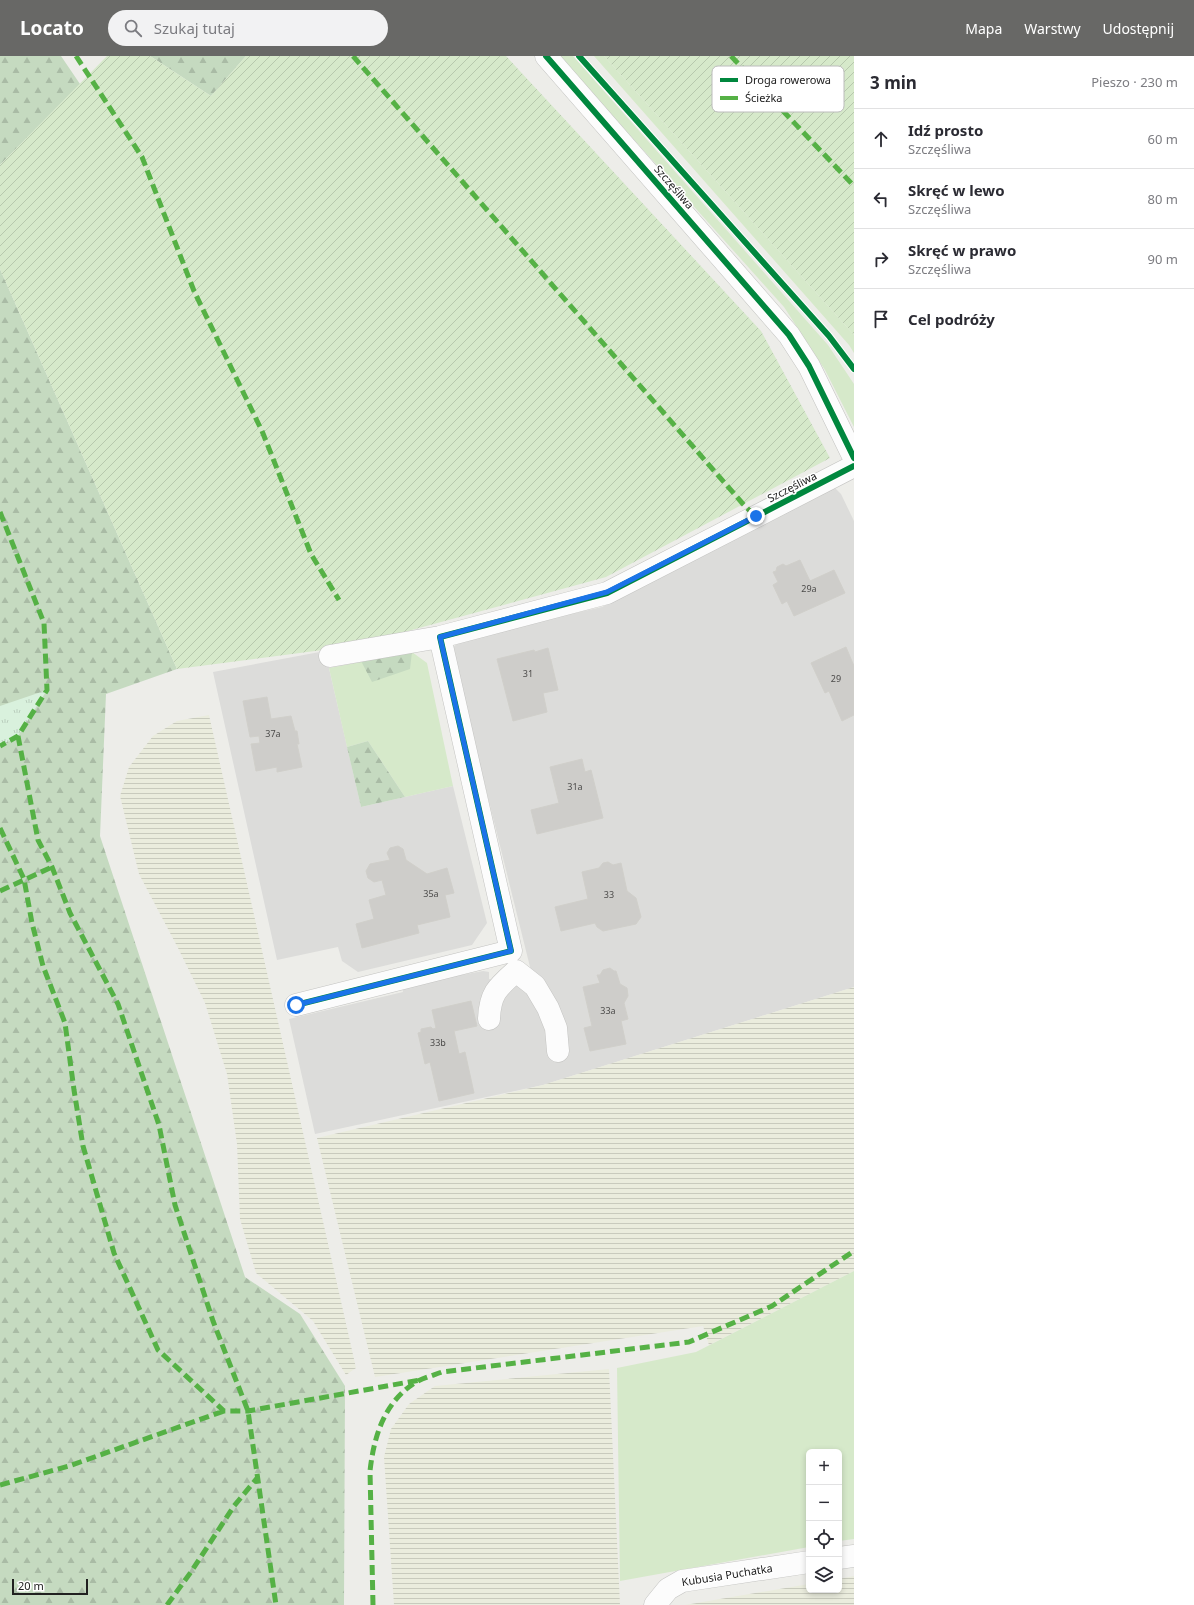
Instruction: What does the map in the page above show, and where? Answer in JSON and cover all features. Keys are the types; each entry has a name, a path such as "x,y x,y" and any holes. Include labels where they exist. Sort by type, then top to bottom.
{"street":[{"name":"Szczęśliwa","path":"546,56 789,335 809,366 854,458"},
{"name":"Szczęśliwa","path":"330,656 440,637 607,592 854,466"},
{"path":"440,637 514,961 535,986 548,1008 556,1028 558,1051"},
{"path":"296,1005 514,961"},
{"path":"489,1019 489,1008 493,996 514,961"},
{"path":"842,1558 854,1556"},
{"name":"Kubusia Puchatka","path":"655,1605 668,1588 682,1580 806,1562"}],"shaded area":[{"path":"835,488 841,494 854,521 854,987 543,1085 315,1134 289,1019 403,992 402,986 483,971 489,972 489,979 518,985 531,971 451,648 468,637 602,607"},
{"path":"325,651 361,807 453,786 487,923 472,945 358,972 342,961 338,947 277,960 213,672"},
{"path":"209,715 356,1368 346,1375 313,1321 256,1273 240,1219 237,1144 227,1074 205,1003 139,874 120,796 129,767 153,736 177,721"},
{"path":"854,987 854,1271 709,1345 703,1326 375,1377 317,1138 543,1085"},
{"path":"609,1369 620,1605 394,1605 384,1457 391,1429 409,1404 435,1386"},
{"path":"854,1576 854,1605 685,1605 806,1585 806,1593 842,1593 842,1578"}],"green space":[{"path":"0,56 61,56 80,84 0,165"},
{"path":"107,56 150,56 211,96 246,56 506,56 761,331 830,458 606,577 353,646 177,669 0,269 0,165"},
{"path":"150,56 246,56 211,96"},
{"path":"559,56 573,56 828,345 854,384 854,427 825,370 784,307"},
{"path":"594,56 604,56 854,335 854,353 849,345"},
{"path":"604,56 854,56 854,335"},
{"path":"0,269 177,669 106,694 100,836 245,1277 300,1314 345,1386 344,1605 0,1605"},
{"path":"412,652 427,663 453,786 405,797 368,741 347,747 329,668"},
{"path":"412,652 410,669 372,682 361,661"},
{"path":"47,690 18,736 0,746 0,706"},
{"path":"368,741 405,797 361,807 347,747"},
{"path":"854,1271 854,1539 842,1541 842,1449 806,1449 806,1548 620,1581 617,1368 696,1352"}],"building":[{"path":"800,560 810,581 834,570 845,593 794,616 787,601 782,604 773,585 778,582 773,572 776,571 777,567 783,564 786,566"},
{"path":"846,647 854,666 854,715 842,721 829,691 825,693 811,663"},
{"path":"548,648 558,690 543,693 547,712 513,721 497,659"},
{"path":"267,697 271,719 291,716 295,731 297,731 299,744 297,744 302,767 277,772 277,767 256,771 251,744 260,743 259,736 250,737 243,701"},
{"path":"582,759 585,772 591,770 603,818 537,834 531,810 559,803 550,767"},
{"path":"398,846 403,849 406,860 427,874 447,868 454,893 445,895 450,917 417,925 419,933 362,948 356,924 374,919 369,900 386,895 382,880 374,882 368,878 366,871 370,864 390,860 387,853 390,848"},
{"path":"608,862 613,865 621,863 627,891 636,898 641,917 636,924 603,931 597,927 595,923 561,931 555,907 588,899 582,872 599,868 603,863"},
{"path":"610,968 616,971 620,984 627,988 628,996 624,1003 628,1019 621,1021 626,1044 590,1051 584,1028 592,1026 583,987 600,983 597,975 600,975 603,970"},
{"path":"471,1001 477,1026 454,1031 459,1054 465,1052 474,1093 439,1101 430,1062 425,1064 418,1033 421,1032 421,1029 431,1027 433,1029 436,1028 432,1010"}],"marked path":[{"path":"76,56 142,157 194,291 262,431 311,554 339,600"},
{"path":"353,56 755,516"},
{"path":"731,56 740,66"},
{"path":"784,112 854,186"},
{"path":"0,512 44,623 47,690 18,736 0,746"},
{"path":"18,736 38,840 52,867 70,913 118,1004 159,1125 175,1205 213,1321 248,1411 276,1605"},
{"path":"0,828 24,879 32,923 43,966 65,1023 83,1146 114,1253 158,1350 224,1411 248,1411 420,1380"},
{"path":"0,891 52,867"},
{"path":"373,1605 370,1471 372,1458 378,1432 389,1408 407,1389 418,1381 442,1372 689,1342 772,1306 854,1251"},
{"path":"0,1485 69,1466 224,1411"},
{"path":"167,1605 191,1572 234,1506 258,1477"}],"cycle path":[{"path":"546,56 789,335 809,366 854,458"},
{"path":"579,56 829,336 854,369"},
{"path":"296,1005 511,951 440,637 607,593 854,466"}],"route":[{"path":"296,1005 511,951 440,637 607,592 756,516"}]}
